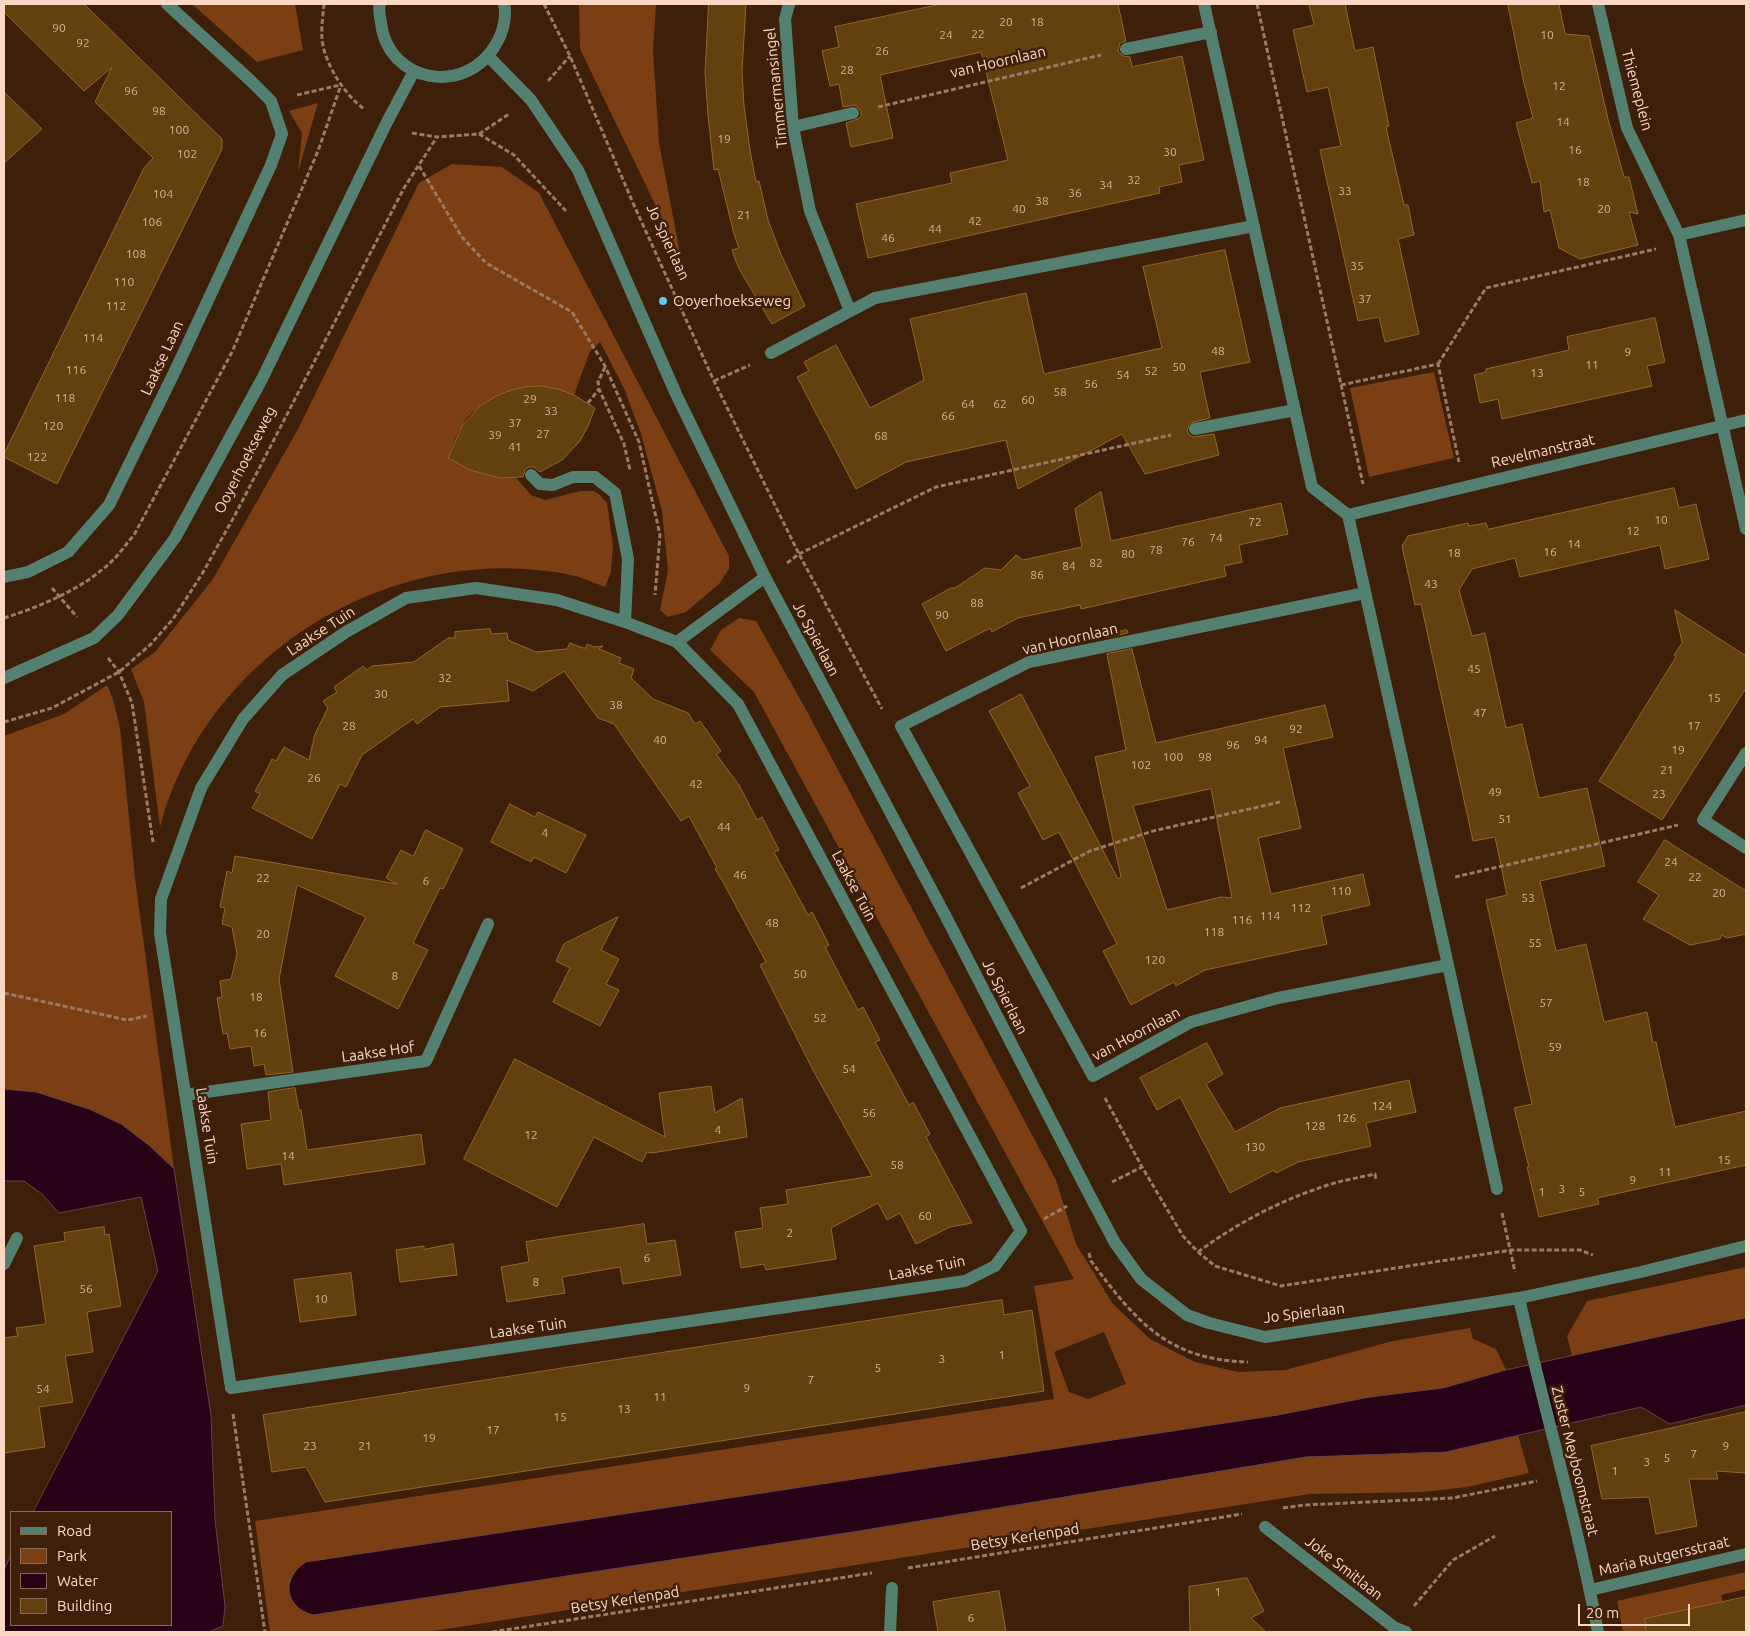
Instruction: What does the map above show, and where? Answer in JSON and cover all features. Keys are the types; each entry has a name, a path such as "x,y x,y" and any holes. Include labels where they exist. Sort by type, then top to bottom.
{"street":[{"name":"Laakse Laan","path":"4,576 28,572 68,552 109,505 175,371 271,165 282,134 270,101 251,81 167,4"},
{"path":"380,4 382,34 394,56 414,71 434,77 454,76 473,69 489,56 502,35 504,4"},
{"name":"Timmermansingel","path":"789,4 786,19 793,126 810,211 850,311"},
{"path":"1204,4 1312,487 1348,515 1497,1189"},
{"name":"Thiemeplein","path":"1598,4 1627,128 1680,239 1746,529"},
{"path":"1126,49 1211,32"},
{"name":"Jo Spierlaan","path":"489,56 531,100 578,170 676,394 765,577 945,915 1106,1227 1141,1279 1187,1315 1265,1337 1520,1298 1641,1272 1746,1246"},
{"name":"Ooyerhoekseweg","path":"4,678 94,638 118,616 175,538 262,379 386,124 414,71"},
{"path":"793,126 853,113"},
{"path":"1680,239 1746,220"},
{"path":"771,353 875,298 1254,226"},
{"path":"1194,430 1295,410"},
{"name":"Revelmanstraat","path":"1348,515 1746,420"},
{"path":"531,475 540,484 553,485 573,477 595,478 615,493 628,559 625,622"},
{"path":"677,642 765,577"},
{"name":"Laakse Tuin","path":"476,588 557,600 625,622 677,642 738,704 1021,1231 995,1266 965,1281 231,1388 160,933 161,899 201,788 243,719 282,675 346,632 406,598 476,588"},
{"name":"van Hoornlaan","path":"1365,593 1029,662 901,726 1093,1076 1191,1022 1278,998 1448,965"},
{"path":"1746,753 1703,820 1746,848"},
{"name":"Laakse Hof","path":"185,1095 426,1061 488,924"},
{"path":"4,1264 17,1238"},
{"name":"Zuster Meyboomstraat","path":"1520,1298 1532,1355 1590,1590 1598,1632"},
{"name":"Joke Smitlaan","path":"1265,1527 1400,1630"},
{"name":"Maria Rutgersstraat","path":"1590,1590 1746,1554"},
{"path":"890,1632 892,1588"}],"path":[{"path":"4,618 24,612 59,596 88,580 114,559 134,535 232,352 318,151 340,85 331,67 322,40 324,4"},
{"name":"Jo Spierlaan","path":"544,4 570,56 633,203 714,381 799,554 884,712 901,726"},
{"path":"1257,4 1369,510"},
{"name":"van Hoornlaan","path":"853,113 1126,49"},
{"path":"270,101 340,85"},
{"name":"Ooyerhoekseweg","path":"4,722 52,708 118,672 151,644 167,626 202,574 236,515 404,188 437,137 479,134 514,156 567,211"},
{"path":"419,166 468,244 486,263 572,312 605,366 638,442 660,535 652,632"},
{"path":"1465,487 1438,364 1486,288 1680,239"},
{"path":"714,381 749,366 771,353"},
{"path":"1341,386 1438,364"},
{"path":"588,403 599,389 598,382 605,366"},
{"path":"799,554 936,487 1194,430"},
{"path":"36,568 94,638 118,672 132,704 154,850"},
{"path":"998,900 1090,851 1153,831 1280,802"},
{"path":"1430,882 1703,820"},
{"path":"4,993 127,1020 172,1010"},
{"name":"Jo Spierlaan","path":"1093,1076 1183,1236 1215,1266 1281,1286 1511,1250 1580,1250 1597,1256"},
{"path":"1198,1252 1220,1236 1269,1208 1323,1186 1375,1174 1376,1179"},
{"path":"1497,1189 1511,1250"},
{"path":"231,1388 233,1421 265,1632"},
{"path":"1279,1509 1304,1505 1453,1498 1562,1476"},
{"name":"Betsy Kerlenpad","path":"902,1568 1242,1514"},
{"path":"1400,1630 1453,1560 1495,1536"},
{"name":"Betsy Kerlenpad","path":"492,1632 513,1631 873,1573"}],"green space":[{"path":"192,4 295,4 303,50 257,62"},
{"path":"579,4 656,4 653,50 659,143 681,258 580,49"},
{"path":"318,103 298,172 302,133 289,111"},
{"path":"452,164 502,167 539,193 729,556 729,569 719,584 686,612 668,617 660,610 668,571 662,511 641,434 624,388 600,342 590,351 574,395 559,390 530,387 501,394 476,410 465,421 457,434 449,456 464,466 480,473 497,477 516,478 531,495 545,500 580,491 594,491 600,495 607,503 613,546 611,572 605,587 576,576 509,568 443,574 379,592 319,620 265,660 220,708 184,764 160,827 144,702 131,669 155,652 213,579 298,429 419,183"},
{"path":"1434,372 1454,458 1369,477 1350,388"},
{"path":"739,618 756,621 804,706 1056,1180 1076,1244 1113,1304 1150,1339 1195,1362 1238,1372 1285,1370 1393,1341 1470,1328 1473,1339 1496,1349 1506,1370 1443,1388 1370,1397 1278,1415 853,1532 1306,1457 1446,1452 1518,1435 1529,1473 1467,1487 1424,1492 1310,1494 427,1632 270,1632 255,1521 1054,1399 1034,1286 1074,1279 754,692 710,650 721,630","holes":["1104,1332 1126,1384 1088,1399 1069,1392 1054,1352"]},
{"path":"107,685 113,699 120,728 135,878 174,1169 150,1146 121,1124 89,1109 36,1092 4,1089 4,736 64,714"},
{"path":"1746,1267 1746,1318 1572,1356 1567,1336 1587,1301"},
{"path":"1746,1572 1746,1589 1721,1595 1723,1602 1678,1612 1683,1632 1672,1632 1670,1626 1645,1632 1623,1632 1617,1601"}],"water":[{"path":"4,1089 36,1092 89,1109 121,1124 150,1146 174,1169 211,1416 215,1520 225,1606 223,1626 209,1632 4,1632 4,1570 10,1557 10,1626 172,1626 172,1511 34,1511 158,1271 141,1197 59,1213 42,1194 24,1181 4,1181"},
{"path":"1746,1318 1746,1405 1670,1424 1641,1407 1446,1452 1306,1457 853,1532 313,1615 296,1606 289,1592 292,1576 306,1562 1278,1415 1370,1397 1443,1388 1506,1370"}],"building":[{"path":"4,4 84,4 222,139 222,149 57,484 4,457 4,454 144,168 153,158 95,102 112,67 84,91 4,12"},
{"path":"709,4 746,4 742,71 744,106 756,182 759,181 768,220 780,252 805,306 772,324 738,267 732,250 739,248 718,169 714,170 705,73"},
{"path":"942,4 1118,4 1126,41 1120,43 1118,51 1123,56 1130,57 1132,67 1182,56 1204,160 1179,165 1182,182 1159,187 1160,193 868,258 856,204 952,183 950,173 1008,160 981,52 880,75 893,138 851,147 846,123 858,119 861,116 861,111 855,105 843,107 839,84 830,86 822,51 839,47 835,27"},
{"path":"1309,4 1345,4 1355,51 1373,47 1389,126 1386,127 1404,205 1408,205 1414,235 1398,239 1419,334 1385,342 1379,317 1358,321 1320,150 1341,146 1328,87 1307,92 1293,30 1314,25"},
{"path":"1508,4 1559,4 1565,34 1589,36 1608,119 1624,177 1629,177 1638,214 1629,212 1638,245 1580,259 1559,248 1550,210 1544,212 1540,181 1532,183 1516,123 1533,118"},
{"path":"4,92 42,129 4,163"},
{"path":"1225,250 1250,362 1200,372 1210,418 1190,423 1187,430 1193,437 1214,434 1219,455 1145,474 1122,434 1018,489 1006,440 906,462 856,489 797,377 809,371 804,362 836,345 870,408 924,380 910,319 1026,293 1044,374 1162,348 1143,267"},
{"path":"1655,318 1665,362 1647,366 1652,386 1502,419 1498,399 1480,403 1474,375 1486,372 1486,369 1569,350 1567,337"},
{"path":"541,386 558,389 574,395 595,408 580,441 562,460 540,472 534,467 529,467 525,470 523,477 500,478 470,470 448,458 462,426 480,406 496,396 509,391 524,387"},
{"path":"1674,488 1679,508 1696,504 1709,559 1665,569 1660,545 1520,577 1515,558 1472,569 1459,590 1472,636 1485,633 1506,728 1522,724 1539,798 1587,788 1605,866 1540,881 1556,951 1586,944 1604,1022 1647,1012 1653,1043 1656,1042 1675,1127 1746,1111 1746,1165 1597,1198 1599,1204 1539,1217 1514,1108 1532,1104 1486,900 1507,895 1495,837 1473,841 1421,604 1415,605 1402,546 1408,536 1468,523 1469,526 1486,523 1488,529"},
{"path":"1101,492 1111,541 1281,503 1288,534 1239,545 1242,562 1224,566 1226,576 1081,609 1080,605 1018,618 992,632 990,628 946,651 922,604 951,588 955,588 985,568 1001,570 1016,555 1023,560 1082,547 1075,509"},
{"path":"1675,610 1746,656 1746,688 1662,820 1599,781 1676,657 1674,655 1682,643"},
{"path":"490,629 491,634 507,633 508,640 536,652 567,649 570,643 583,648 586,648 587,644 594,647 603,646 599,649 621,658 619,663 634,669 631,678 653,699 688,713 695,724 700,721 721,751 716,754 739,785 757,820 762,817 779,850 774,852 808,915 812,912 829,945 825,947 858,1010 863,1007 880,1040 875,1042 909,1105 913,1102 930,1134 926,1137 972,1223 950,1227 916,1244 900,1213 887,1220 878,1203 831,1228 836,1259 766,1270 764,1264 741,1268 735,1232 763,1228 760,1208 788,1204 786,1190 872,1176 814,1072 760,965 766,962 715,869 717,868 689,816 681,821 614,724 598,718 564,671 533,691 507,680 509,701 440,707 417,724 413,719 362,755 346,787 340,784 312,839 252,808 260,794 255,791 272,759 276,761 284,747 309,760 315,734 328,708 323,701 337,692 334,687 363,666 367,670 372,666 414,662 448,638 455,638 455,632"},
{"path":"1127,630 1128,633 1104,638 1104,635"},
{"path":"1132,649 1156,743 1325,705 1333,737 1283,748 1301,828 1258,838 1271,894 1363,874 1370,905 1321,916 1327,944 1205,970 1176,986 1174,982 1131,1005 1103,951 1117,944 1059,832 1043,840 1018,793 1030,786 989,711 1021,694 1118,879 1121,877 1095,757 1126,750 1107,654","holes":["1211,789 1232,898 1221,897 1167,910 1133,806"]},
{"path":"510,804 535,817 538,812 586,835 566,873 534,857 531,862 491,842"},
{"path":"426,830 463,849 443,889 440,888 413,943 428,950 398,1009 335,976 366,917 297,885 279,979 293,1072 266,1075 264,1064 254,1066 251,1046 230,1049 227,1033 223,1034 217,998 222,997 220,981 231,979 237,954 232,927 222,924 225,908 220,907 227,871 232,873 235,856 397,884 386,878 401,850 413,856"},
{"path":"1665,840 1746,891 1746,934 1727,938 1722,935 1720,939 1690,945 1643,919 1659,895 1638,882"},
{"path":"618,917 601,950 619,959 606,984 619,990 600,1026 553,1002 570,968 556,961 564,944"},
{"path":"1207,1043 1223,1074 1206,1084 1235,1132 1280,1108 1409,1080 1416,1112 1366,1123 1371,1146 1298,1162 1276,1173 1274,1170 1230,1193 1180,1097 1157,1110 1140,1078"},
{"path":"515,1059 665,1137 659,1093 711,1086 715,1113 742,1098 747,1137 652,1153 647,1152 642,1162 594,1137 557,1207 464,1159"},
{"path":"295,1088 299,1110 301,1110 307,1150 421,1134 425,1164 284,1185 281,1164 247,1169 241,1124 271,1120 268,1092"},
{"path":"644,1224 647,1244 675,1240 681,1275 623,1284 620,1267 562,1277 565,1293 507,1302 501,1267 529,1262 526,1242"},
{"path":"104,1227 105,1235 109,1234 121,1306 87,1312 93,1352 65,1356 73,1402 39,1407 45,1447 4,1453 4,1338 18,1336 16,1328 46,1324 34,1246 65,1241 64,1233"},
{"path":"453,1244 457,1275 400,1282 396,1250 424,1246 424,1249"},
{"path":"351,1273 356,1315 300,1322 294,1280"},
{"path":"1002,1300 1004,1315 1032,1310 1044,1391 325,1502 306,1467 272,1472 263,1415"},
{"path":"1746,1412 1746,1473 1716,1471 1718,1479 1689,1479 1697,1526 1656,1534 1649,1497 1602,1499 1591,1446"},
{"path":"1247,1578 1264,1611 1251,1618 1266,1632 1190,1632 1189,1587"},
{"path":"999,1591 1006,1632 938,1632 933,1602"},
{"path":"1746,1597 1746,1632 1646,1632 1645,1619"}],"place":[{"name":"Ooyerhoekseweg","path":"663,301"}]}
